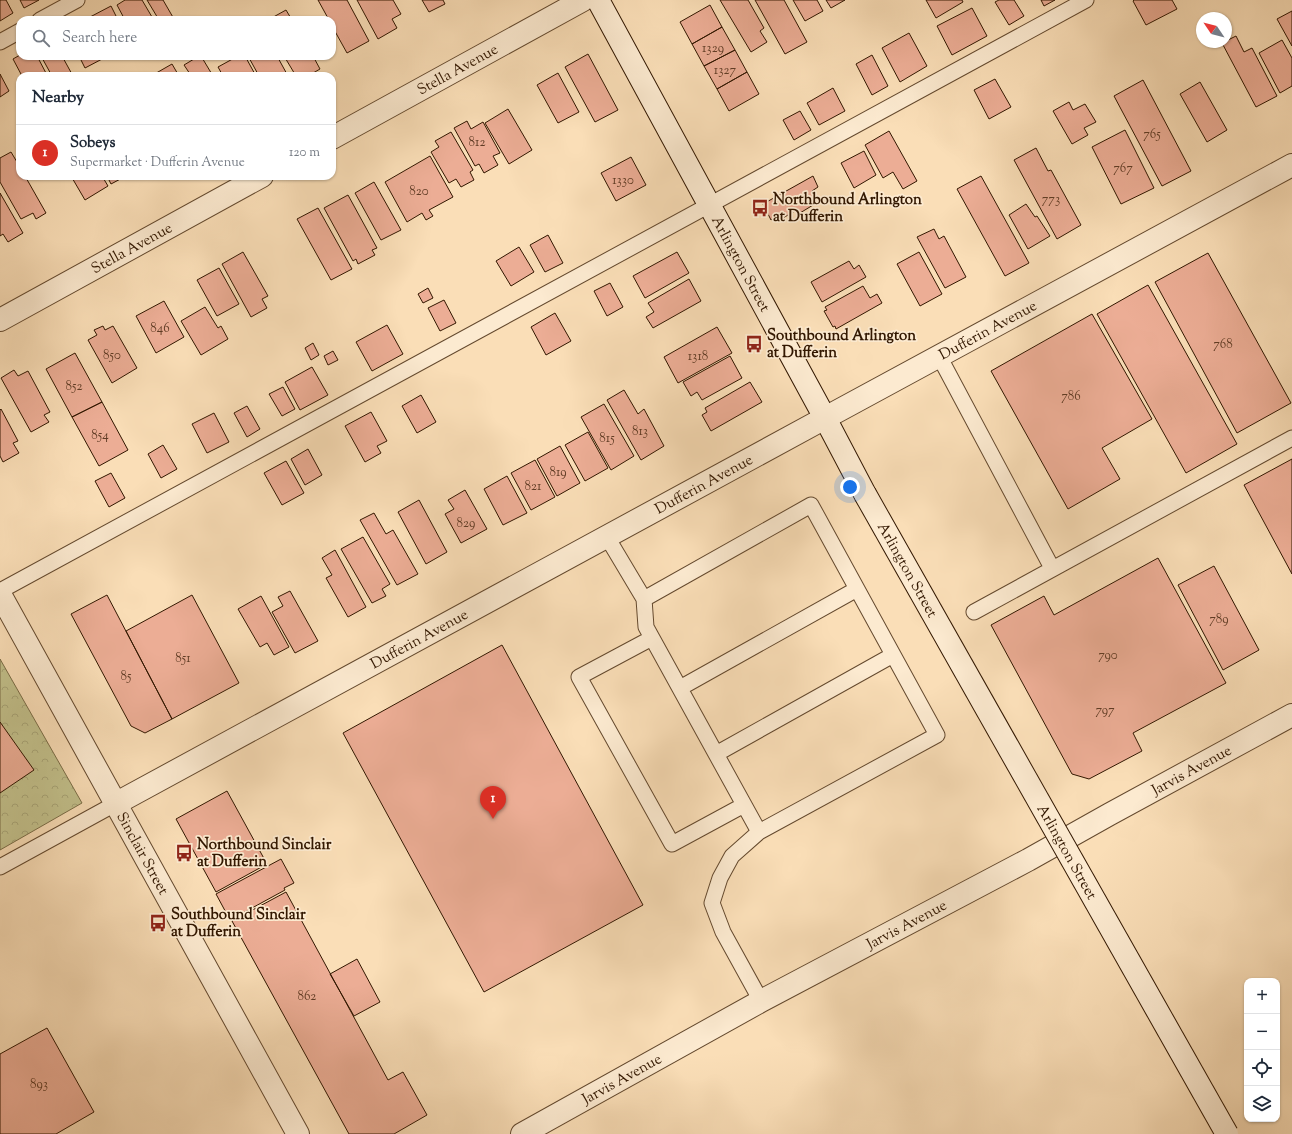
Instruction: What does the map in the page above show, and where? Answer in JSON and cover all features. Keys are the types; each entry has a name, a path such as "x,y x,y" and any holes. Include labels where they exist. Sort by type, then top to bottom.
{"street":[{"name":"Stella Avenue","path":"336,136 584,0"},
{"name":"Arlington Street","path":"598,0 865,494 1227,1134"},
{"name":"Dufferin Avenue","path":"115,804 1292,165"},
{"name":"Stella Avenue","path":"0,320 255,180"},
{"name":"Sinclair Street","path":"0,593 298,1134"},
{"name":"Jarvis Avenue","path":"522,1134 761,1002 1028,860 1292,715"}],"lane":[{"path":"47,16 76,0"},
{"path":"0,593 1086,0"},
{"path":"0,42 16,33"},
{"path":"939,356 1052,568"},
{"path":"974,612 1292,438"},
{"path":"644,599 811,505 937,735 759,832 732,856 720,878 712,903 722,932 761,1002"},
{"path":"607,537 644,599 646,627 759,832"},
{"path":"680,688 857,589"},
{"path":"652,638 579,678 672,844 744,805"},
{"path":"716,754 893,656"},
{"path":"0,867 115,804"}],"green space":[{"path":"0,659 82,803 0,850"}],"building":[{"path":"0,0 6,0 13,13 0,21"},
{"path":"20,0 39,0 24,8"},
{"path":"125,0 142,0 151,16 123,16 117,5"},
{"path":"147,0 163,0 172,16 157,16"},
{"path":"318,0 347,0 369,41 347,53 336,33 336,16 327,16"},
{"path":"357,0 393,0 401,14 392,19 397,28 378,39"},
{"path":"422,0 443,0 445,4 429,12"},
{"path":"720,0 748,0 764,28 760,31 767,42 751,52"},
{"path":"755,0 784,0 807,42 785,54"},
{"path":"793,0 817,0 823,11 805,21"},
{"path":"826,0 845,0 831,8"},
{"path":"926,0 962,0 963,2 936,18"},
{"path":"999,0 1014,0 1024,16 1009,25 995,2"},
{"path":"1041,0 1055,0 1044,6"},
{"path":"1172,0 1177,9 1146,25 1133,1"},
{"path":"710,5 722,27 692,44 680,22"},
{"path":"111,6 116,16 92,16"},
{"path":"972,8 987,36 952,55 937,26"},
{"path":"286,10 290,16 275,16"},
{"path":"1292,11 1292,46 1277,19"},
{"path":"722,27 735,50 704,66 692,44"},
{"path":"909,33 927,66 900,82 882,48"},
{"path":"1236,36 1244,52 1252,48 1277,96 1256,107 1225,48 1232,48 1232,38"},
{"path":"1282,40 1292,58 1292,86 1280,93 1259,53"},
{"path":"735,50 747,72 717,89 704,66"},
{"path":"588,54 618,110 595,122 565,67"},
{"path":"872,55 888,86 872,95 856,64"},
{"path":"16,57 16,60 39,60 45,72 20,72 13,59"},
{"path":"43,60 64,60 71,72 50,72"},
{"path":"81,60 100,60 85,68"},
{"path":"192,60 203,60 211,72 189,72 184,65"},
{"path":"231,60 247,60 254,72 221,72 218,67"},
{"path":"250,60 279,60 286,72 257,72"},
{"path":"286,60 315,60 320,69 315,72 294,72"},
{"path":"172,64 177,72 158,72"},
{"path":"747,72 759,94 729,111 717,89"},
{"path":"558,73 579,112 558,123 537,85"},
{"path":"0,74 9,91 0,97"},
{"path":"995,79 1011,107 989,119 974,90"},
{"path":"1143,80 1191,171 1162,186 1114,96"},
{"path":"1200,82 1227,130 1207,142 1180,94"},
{"path":"833,88 845,111 819,125 807,103"},
{"path":"1069,102 1073,110 1085,104 1096,122 1084,128 1088,135 1072,144 1053,111"},
{"path":"508,109 532,150 509,164 485,123"},
{"path":"800,111 811,130 794,140 783,120"},
{"path":"467,121 471,129 483,122 500,153 493,156 498,165 484,173 479,164 475,166 454,128"},
{"path":"1125,130 1154,188 1121,204 1092,147"},
{"path":"889,131 917,181 903,189 893,172 883,178 865,145"},
{"path":"451,132 473,170 470,172 474,180 461,187 456,179 449,183 431,152 439,147 435,141"},
{"path":"1036,148 1048,171 1051,170 1081,225 1057,239 1014,160"},
{"path":"864,151 876,175 854,188 841,163"},
{"path":"11,152 16,160 16,180 27,180 46,213 36,219 33,213 21,219 0,182 0,158"},
{"path":"430,156 453,197 429,210 433,216 426,220 422,213 407,222 385,182"},
{"path":"631,157 646,185 616,201 601,173"},
{"path":"813,176 818,187 812,191 818,202 800,213 798,209 778,221 775,217 771,220 763,204"},
{"path":"981,176 1029,263 1005,276 957,189"},
{"path":"73,180 104,180 108,186 85,200"},
{"path":"109,180 118,180 111,184"},
{"path":"374,182 401,230 381,240 355,193"},
{"path":"0,193 23,233 8,242 3,234 0,236"},
{"path":"348,195 377,248 372,250 375,255 358,264 356,259 353,261 324,208"},
{"path":"1026,204 1035,217 1037,216 1050,236 1028,249 1009,215"},
{"path":"318,208 352,269 331,280 297,219"},
{"path":"934,229 939,239 944,236 966,277 945,288 917,237"},
{"path":"548,235 563,263 545,272 530,245"},
{"path":"519,247 534,272 511,286 496,261"},
{"path":"243,252 268,296 262,299 267,308 251,317 222,264"},
{"path":"677,252 689,273 645,298 633,276"},
{"path":"919,252 942,294 920,306 897,264"},
{"path":"1208,253 1291,403 1237,433 1155,282"},
{"path":"849,261 854,269 859,265 866,277 822,302 811,282"},
{"path":"219,268 239,304 217,316 197,280"},
{"path":"689,279 701,301 653,328 646,317 654,312 648,303"},
{"path":"610,283 623,307 607,316 594,291"},
{"path":"1148,285 1237,444 1186,473 1097,314"},
{"path":"863,286 870,298 877,294 882,303 836,329 835,326 833,327 824,311 827,310 825,307"},
{"path":"428,288 433,298 423,303 418,294"},
{"path":"444,300 456,323 440,331 428,308"},
{"path":"164,301 184,337 156,353 136,316"},
{"path":"205,307 218,328 221,326 228,339 201,355 181,321"},
{"path":"555,313 571,341 546,355 531,327"},
{"path":"1092,314 1152,419 1102,448 1120,479 1068,509 991,371"},
{"path":"387,325 403,354 372,371 356,342"},
{"path":"103,326 105,330 113,326 137,368 112,383 88,340 97,335 94,330"},
{"path":"717,327 732,353 678,383 664,357"},
{"path":"313,343 319,355 311,360 305,348"},
{"path":"333,351 338,360 328,365 324,356"},
{"path":"75,353 102,402 72,417 46,369"},
{"path":"730,356 742,378 702,400 697,392 691,396 683,382"},
{"path":"312,367 328,395 300,410 285,382"},
{"path":"14,370 18,376 28,371 50,412 44,415 49,422 31,432 1,378"},
{"path":"750,382 762,402 711,431 702,415 707,412 705,408"},
{"path":"283,387 295,409 282,416 269,394"},
{"path":"624,390 638,414 644,409 664,446 641,460 607,400"},
{"path":"421,395 436,422 417,433 402,406"},
{"path":"102,402 128,450 99,466 72,417"},
{"path":"604,404 634,456 611,470 581,417"},
{"path":"247,406 260,429 247,437 234,413"},
{"path":"1,409 18,441 13,443 19,453 3,462 0,456"},
{"path":"371,412 387,441 377,446 381,453 365,462 345,426"},
{"path":"214,413 229,442 207,453 192,424"},
{"path":"588,432 608,468 585,481 565,445"},
{"path":"163,445 177,469 161,478 148,454"},
{"path":"560,446 580,483 557,496 537,459"},
{"path":"308,449 322,475 305,485 291,459"},
{"path":"1292,459 1292,574 1244,485"},
{"path":"535,460 555,497 531,510 511,473"},
{"path":"286,461 304,493 282,505 264,473"},
{"path":"111,473 125,498 109,507 95,481"},
{"path":"507,476 527,513 503,525 484,489"},
{"path":"465,490 487,529 461,543 445,514 454,509 448,500"},
{"path":"419,500 447,552 426,564 398,512"},
{"path":"374,513 386,534 393,530 418,574 397,585 360,520"},
{"path":"363,537 390,584 382,589 386,596 372,603 341,549"},
{"path":"335,550 366,607 348,617 326,578 332,575 322,558"},
{"path":"1158,558 1226,683 1133,733 1142,751 1089,779 1072,774 991,625 1044,596 1054,615"},
{"path":"1214,566 1259,650 1223,670 1178,585"},
{"path":"290,591 318,641 295,653 272,612 283,606 278,597"},
{"path":"107,595 172,719 145,733 131,726 71,614"},
{"path":"192,595 239,683 172,719 126,631"},
{"path":"261,596 289,647 274,655 267,643 260,647 238,609"},
{"path":"502,645 643,905 484,992 343,733"},
{"path":"0,722 34,770 0,793"},
{"path":"227,791 267,864 216,892 176,819"},
{"path":"281,859 294,883 284,888 285,890 230,920 216,894"},
{"path":"286,892 388,1080 403,1072 427,1115 394,1134 349,1134 232,921"},
{"path":"357,959 380,1002 354,1016 330,974"},
{"path":"47,1028 94,1112 56,1134 0,1134 0,1054"}],"place":[{"name":"Northbound Arlington at Dufferin","path":"760,208"},
{"name":"Southbound Arlington at Dufferin","path":"754,344"},
{"name":"Sobeys","path":"493,819"},
{"name":"Northbound Sinclair at Dufferin","path":"184,853"},
{"name":"Southbound Sinclair at Dufferin","path":"158,923"}]}
